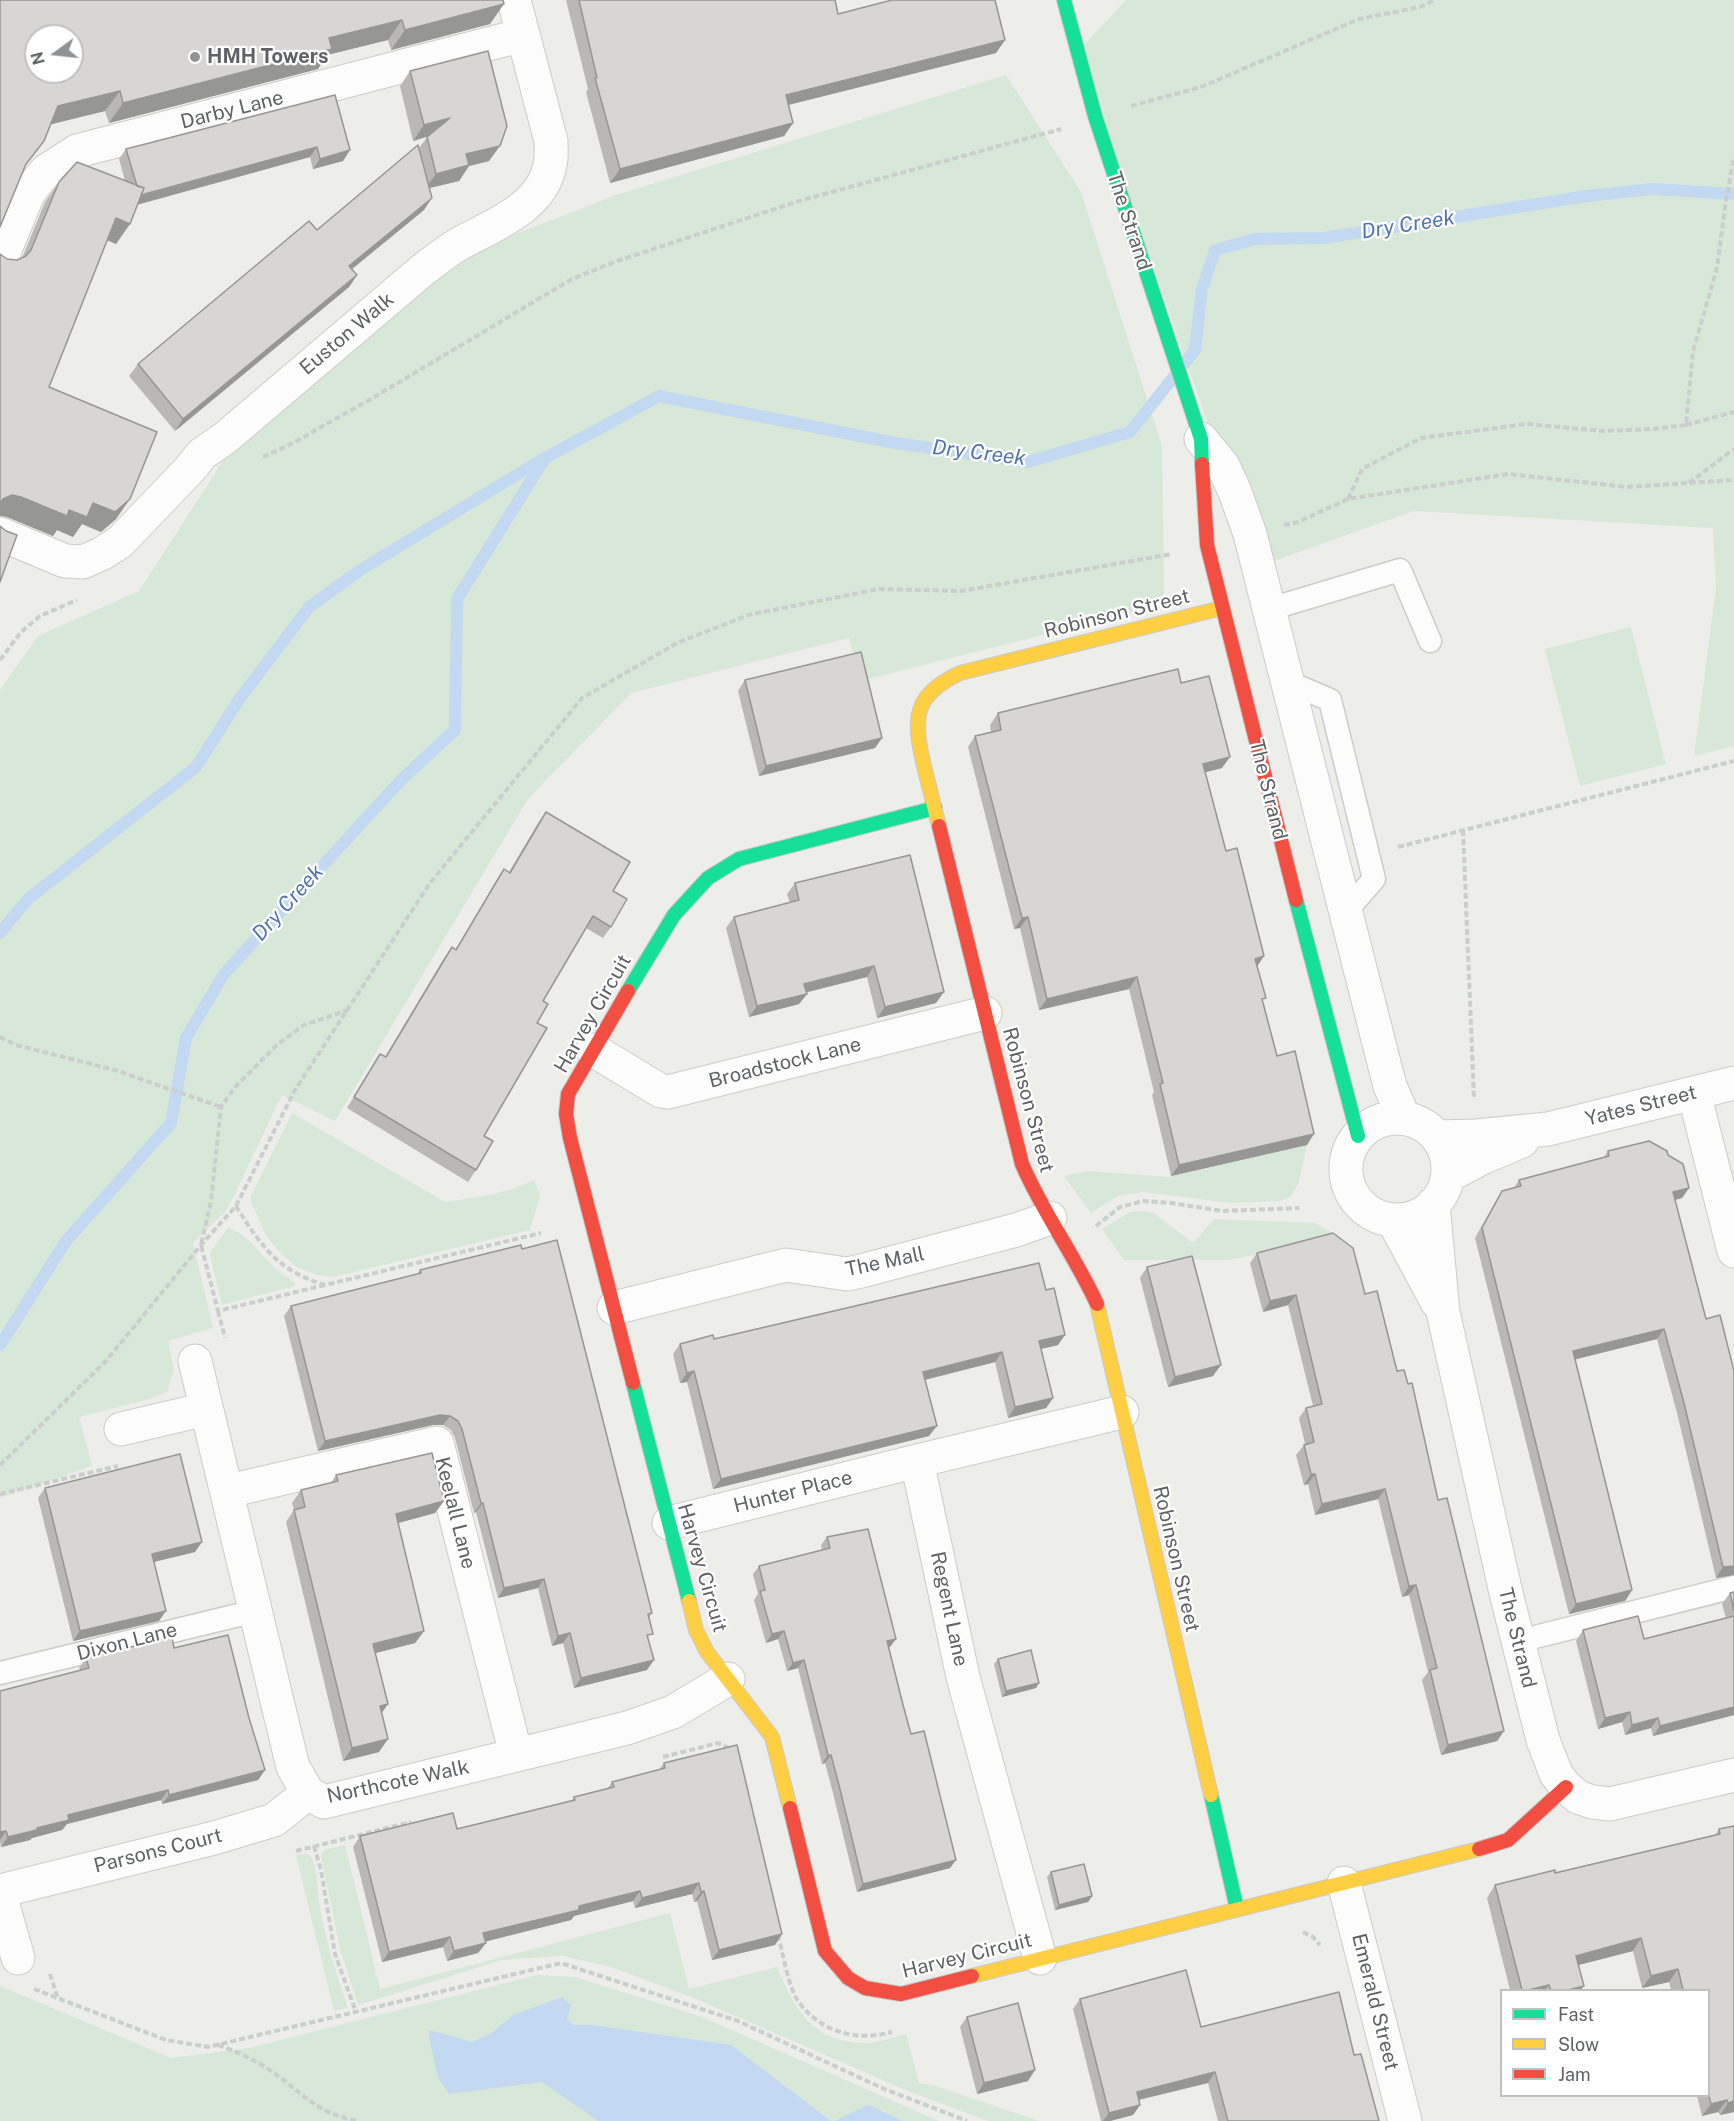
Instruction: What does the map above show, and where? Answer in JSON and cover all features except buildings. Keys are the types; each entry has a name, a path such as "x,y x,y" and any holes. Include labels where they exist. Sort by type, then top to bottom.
{"street":[{"name":"Euston Walk","path":"0,534 65,561 83,562 101,554 120,542 202,454 225,438 425,268 458,245 514,215 527,204 543,183 550,165 552,141 514,0"},
{"name":"The Strand","path":"1064,0 1095,116 1201,439 1207,545 1358,1136"},
{"name":"Darby Lane","path":"0,262 29,192 46,171 77,151 523,35"},
{"name":"The Strand","path":"1201,439 1222,466 1235,492 1250,534 1390,1086 1404,1118"},
{"name":"Robinson Street","path":"1222,608 960,673 944,680 930,693 924,701 917,720 920,749 1022,1164 1031,1186 1087,1280 1097,1305 1237,1909"},
{"name":"Harvey Circuit","path":"935,808 739,859 708,878 674,915 568,1094 566,1114 570,1138 696,1630 706,1652 772,1737 825,1951 839,1972 855,1984 876,1992 901,1994 1489,1846 1508,1840 1566,1787"},
{"name":"Broadstock Lane","path":"593,1050 662,1091 668,1092 985,1013"},
{"name":"Yates Street","path":"1438,1137 1548,1129 1734,1083"},
{"path":"1694,1093 1734,1251"},
{"path":"1404,1118 1420,1122 1438,1137 1447,1155 1441,1190 1425,1212 1411,1218 1393,1220 1371,1213 1357,1201 1347,1182 1346,1160 1358,1136 1364,1129 1384,1119 1404,1118"},
{"name":"Yates Street","path":"1441,1190 1482,1158 1548,1129"},
{"name":"The Strand","path":"1441,1190 1443,1312 1506,1593 1543,1740 1556,1774 1566,1787"},
{"name":"The Mall","path":"614,1308 786,1265 847,1274 1017,1230 1050,1218"},
{"name":"The Strand","path":"1393,1220 1443,1312"},
{"name":"Northcote Walk","path":"195,1361 293,1767 308,1793 324,1802 650,1720 673,1712 728,1679"},
{"path":"121,1429 206,1409"},
{"path":"917,1461 1122,1412"},
{"name":"Keelall Lane","path":"228,1491 437,1443 516,1755"},
{"name":"Hunter Place","path":"669,1523 917,1461"},
{"name":"Regent Lane","path":"917,1461 963,1677 1040,1958"},
{"path":"1566,1787 1585,1799 1610,1804 1734,1775"},
{"name":"Parsons Court","path":"23,1973 0,1893 214,1838 274,1820 308,1793"},
{"name":"Emerald Street","path":"1344,1882 1405,2121"}],"lane":[{"path":"1270,609 1400,570 1430,642"},
{"path":"1519,1641 1734,1587"},
{"name":"Dixon Lane","path":"0,1673 255,1611"}],"path":[{"path":"1122,109 1201,87 1359,19 1420,7 1434,0"},
{"path":"257,459 293,443 376,396 572,279 614,262 810,198 1066,127"},
{"path":"1686,425 1694,351 1717,268 1734,157"},
{"path":"1348,499 1362,469 1421,438 1527,424 1604,431 1653,429 1686,425 1734,412"},
{"path":"1689,483 1734,449"},
{"path":"1278,527 1298,522 1348,499 1508,474 1627,487 1734,480"},
{"path":"0,1465 105,1362 236,1206 295,1090 430,883 582,698 677,643 748,615 879,589 961,591 1181,551"},
{"path":"0,660 21,633 40,616 79,599"},
{"path":"1395,848 1734,761"},
{"path":"1463,831 1474,1110"},
{"path":"348,1010 303,1025 278,1044 235,1088 221,1107 212,1201 201,1245 218,1311 540,1233"},
{"path":"0,1038 16,1045 115,1070 221,1107"},
{"path":"1066,1247 1120,1207 1143,1201 1222,1211 1299,1208"},
{"path":"236,1206 257,1239 278,1262 304,1279 325,1286"},
{"path":"0,1494 121,1466"},
{"path":"662,1758 718,1743 732,1748 735,1758"},
{"path":"291,1852 413,1821"},
{"path":"314,1846 321,1870 335,1954 356,2012"},
{"path":"1297,1929 1313,1937 1327,1953"},
{"path":"778,1935 798,2000 814,2017 832,2029 852,2036 897,2031"},
{"path":"23,1973 58,1999 166,2040 208,2047 561,1963 738,2021 882,2088 967,2121"},
{"path":"49,1971 58,1999"},
{"path":"217,2044 266,2067 311,2103 343,2119 358,2121"}],"green space":[{"path":"1126,0 1734,0 1734,746 1694,756 1716,588 1713,528 1413,511 1258,567 1078,51"},
{"path":"1006,75 1081,192 1162,446 1164,594 1142,610 860,681 849,638 631,693 528,799 335,1121 282,1095 227,1210 193,1243 213,1328 168,1341 174,1370 167,1392 150,1399 79,1417 92,1466 0,1498 0,690 38,636 139,591 234,444 449,266 516,234 616,195"},
{"path":"1631,627 1666,764 1580,786 1545,649"},
{"path":"292,1113 445,1202 502,1192 534,1180 540,1195 530,1230 333,1277 317,1275 295,1266 278,1251 266,1235 251,1202 251,1196"},
{"path":"1307,1145 1299,1181 1291,1197 1279,1201 1231,1203 1143,1192 1118,1196 1091,1213 1064,1176 1088,1171 1169,1177"},
{"path":"1130,1212 1152,1212 1193,1243 1214,1219 1315,1223 1340,1237 1229,1260 1124,1260 1102,1229"},
{"path":"228,1228 247,1239 275,1268 295,1283 295,1286 222,1305 210,1255"},
{"path":"345,1845 380,1989 670,1913 689,1989 777,1967 800,2012 821,2032 850,2042 869,2043 906,2034 919,2083 936,2086 1039,2121 988,2121 908,2091 694,1998 611,1967 563,1956 502,1960 358,2005 340,1949 321,1856 324,1850"},
{"path":"309,1854 316,1873 325,1933 348,2008 334,2011 296,1855"},
{"path":"537,1975 575,1977 702,2017 939,2121 0,2121 0,1986 171,2058 249,2048"}],"water":[{"path":"562,1997 571,2005 567,2019 573,2025 593,2025 731,2045 831,2121 598,2121 542,2082 449,2094 438,2078 429,2037 430,2030 472,2042 490,2034 513,2015"},
{"path":"868,2105 903,2121 835,2121"}],"waterway":[{"name":"Dry Creek","path":"0,1345 66,1241 171,1123 186,1038 224,974 400,781 455,730 457,599 545,458 659,396 895,443 1028,462 1130,432 1195,350 1202,289 1215,250 1255,239 1324,238 1587,196 1653,189 1734,194"},
{"name":"Dry Creek","path":"0,933 28,899 196,767 238,701 309,607 362,569 541,460"}],"traffic: fast":[{"path":"1064,0 1095,116 1201,439 1202,464"},
{"path":"628,991 674,915 708,878 739,859 935,808"},
{"path":"1296,900 1358,1136"},
{"path":"633,1383 689,1601"},
{"path":"1211,1795 1237,1909"}],"traffic: slow":[{"path":"939,826 920,749 918,722 925,700 944,682 960,673 1222,608"},
{"path":"1097,1304 1211,1795"},
{"path":"689,1601 696,1630 707,1652 772,1737 790,1808"},
{"path":"972,1976 1479,1849"}],"traffic: jam":[{"path":"1202,464 1207,545 1296,900"},
{"path":"939,826 1022,1164 1039,1200 1097,1304"},
{"path":"628,991 568,1094 566,1114 570,1138 633,1383"},
{"path":"1479,1849 1508,1840 1566,1787"},
{"path":"790,1808 825,1951 848,1978 865,1988 901,1994 972,1976"}],"place":[{"name":"HMH Towers","path":"195,57"}]}
